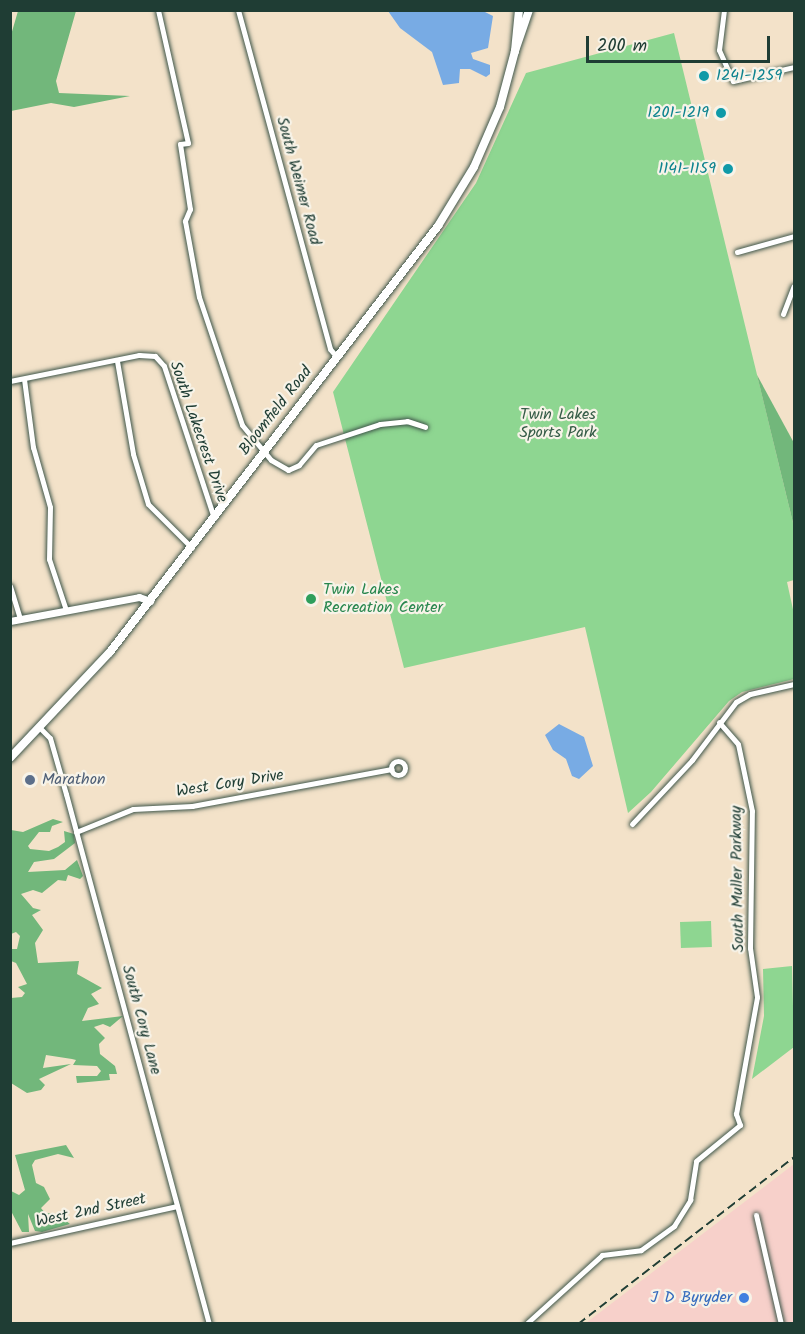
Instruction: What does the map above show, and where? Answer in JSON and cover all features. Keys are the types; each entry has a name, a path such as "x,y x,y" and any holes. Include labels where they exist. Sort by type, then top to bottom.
{"main road":[{"name":"Bloomfield Road","path":"515,51 519,10"},
{"name":"Bloomfield Road","path":"10,758 81,686 150,601 438,226 469,177 500,107 529,10"}],"street":[{"path":"159,10 188,142 180,144 190,209 185,222 201,306 237,414 263,451 279,467 290,470 316,445 380,424 407,421 425,427"},
{"name":"South Weimer Road","path":"238,10 330,349 337,357"},
{"path":"724,10 719,50 733,81 795,67"},
{"path":"737,252 795,236"},
{"path":"783,314 795,286"},
{"name":"South Lakecrest Drive","path":"117,361 142,354 155,356 164,366 214,518"},
{"path":"10,381 117,361 133,453 146,498 155,514 192,548"},
{"path":"24,379 33,447 50,507 49,559 66,610"},
{"path":"10,586 20,619"},
{"path":"10,621 139,597 150,601"},
{"path":"632,824 692,760 719,722 743,697 795,684"},
{"name":"South Muller Parkway","path":"526,1323 602,1255 641,1250 674,1226 690,1200 696,1161 740,1125 736,1114 758,997 750,948 752,806 738,744 719,722"},
{"name":"South Cory Lane","path":"40,728 50,738 209,1323"},
{"name":"West Cory Drive","path":"76,832 134,809 189,807 392,769"},
{"name":"West 2nd Street","path":"10,1242 177,1206"},
{"path":"756,1215 781,1323"}],"shaded area":[{"path":"794,1164 794,1323 586,1323"}],"green space":[{"path":"18,11 76,11 56,81 59,93 130,96 74,107 51,103 11,111 11,35"},
{"name":"Twin Lakes Sports Park","path":"674,33 794,527 794,580 787,582 794,614 794,679 742,692 729,701 651,792 628,813 585,627 404,668 333,392 476,183 526,73"},
{"path":"757,375 794,443 794,527"},
{"path":"53,819 63,822 52,826 50,832 39,832 28,846 30,849 49,851 58,847 65,842 64,831 74,834 75,843 54,859 34,862 28,872 65,870 77,860 83,876 80,879 68,875 66,881 58,880 42,893 33,890 21,894 33,908 41,910 32,915 43,930 35,943 38,963 79,961 77,974 102,988 91,994 99,1004 88,1008 82,1021 123,1016 110,1027 103,1024 94,1027 105,1038 99,1044 100,1054 115,1066 117,1074 109,1074 110,1080 77,1083 76,1076 97,1076 101,1071 97,1066 73,1065 76,1060 46,1055 43,1068 71,1064 39,1079 45,1085 41,1090 27,1093 11,1083 11,998 22,997 25,993 18,987 27,984 16,963 11,961 10,949 17,949 20,936 16,932 11,934 11,830 23,832"},
{"path":"711,921 712,947 681,948 680,922"},
{"path":"792,966 794,1047 752,1079 764,1016 763,969"},
{"path":"66,1145 74,1158 58,1154 35,1160 32,1165 36,1183 44,1187 50,1199 41,1208 45,1213 58,1214 70,1224 42,1232 35,1231 28,1214 29,1232 22,1232 11,1211 11,1191 19,1195 25,1190 15,1155"}],"water":[{"path":"388,11 483,11 493,16 488,48 471,53 473,59 490,65 490,74 486,77 470,69 460,69 459,83 443,85 432,52 400,28"},
{"path":"559,724 584,737 593,766 579,779 572,776 566,759 553,750 545,735"}],"railway":[{"path":"578,1324 794,1157"}],"place":[{"name":"1241-1259","path":"704,76"},
{"name":"1201-1219","path":"721,113"},
{"name":"1141-1159","path":"728,169"},
{"name":"Twin Lakes Recreation Center","path":"311,599"},
{"name":"Marathon","path":"30,780"},
{"name":"J D Byryder","path":"744,1298"}]}
